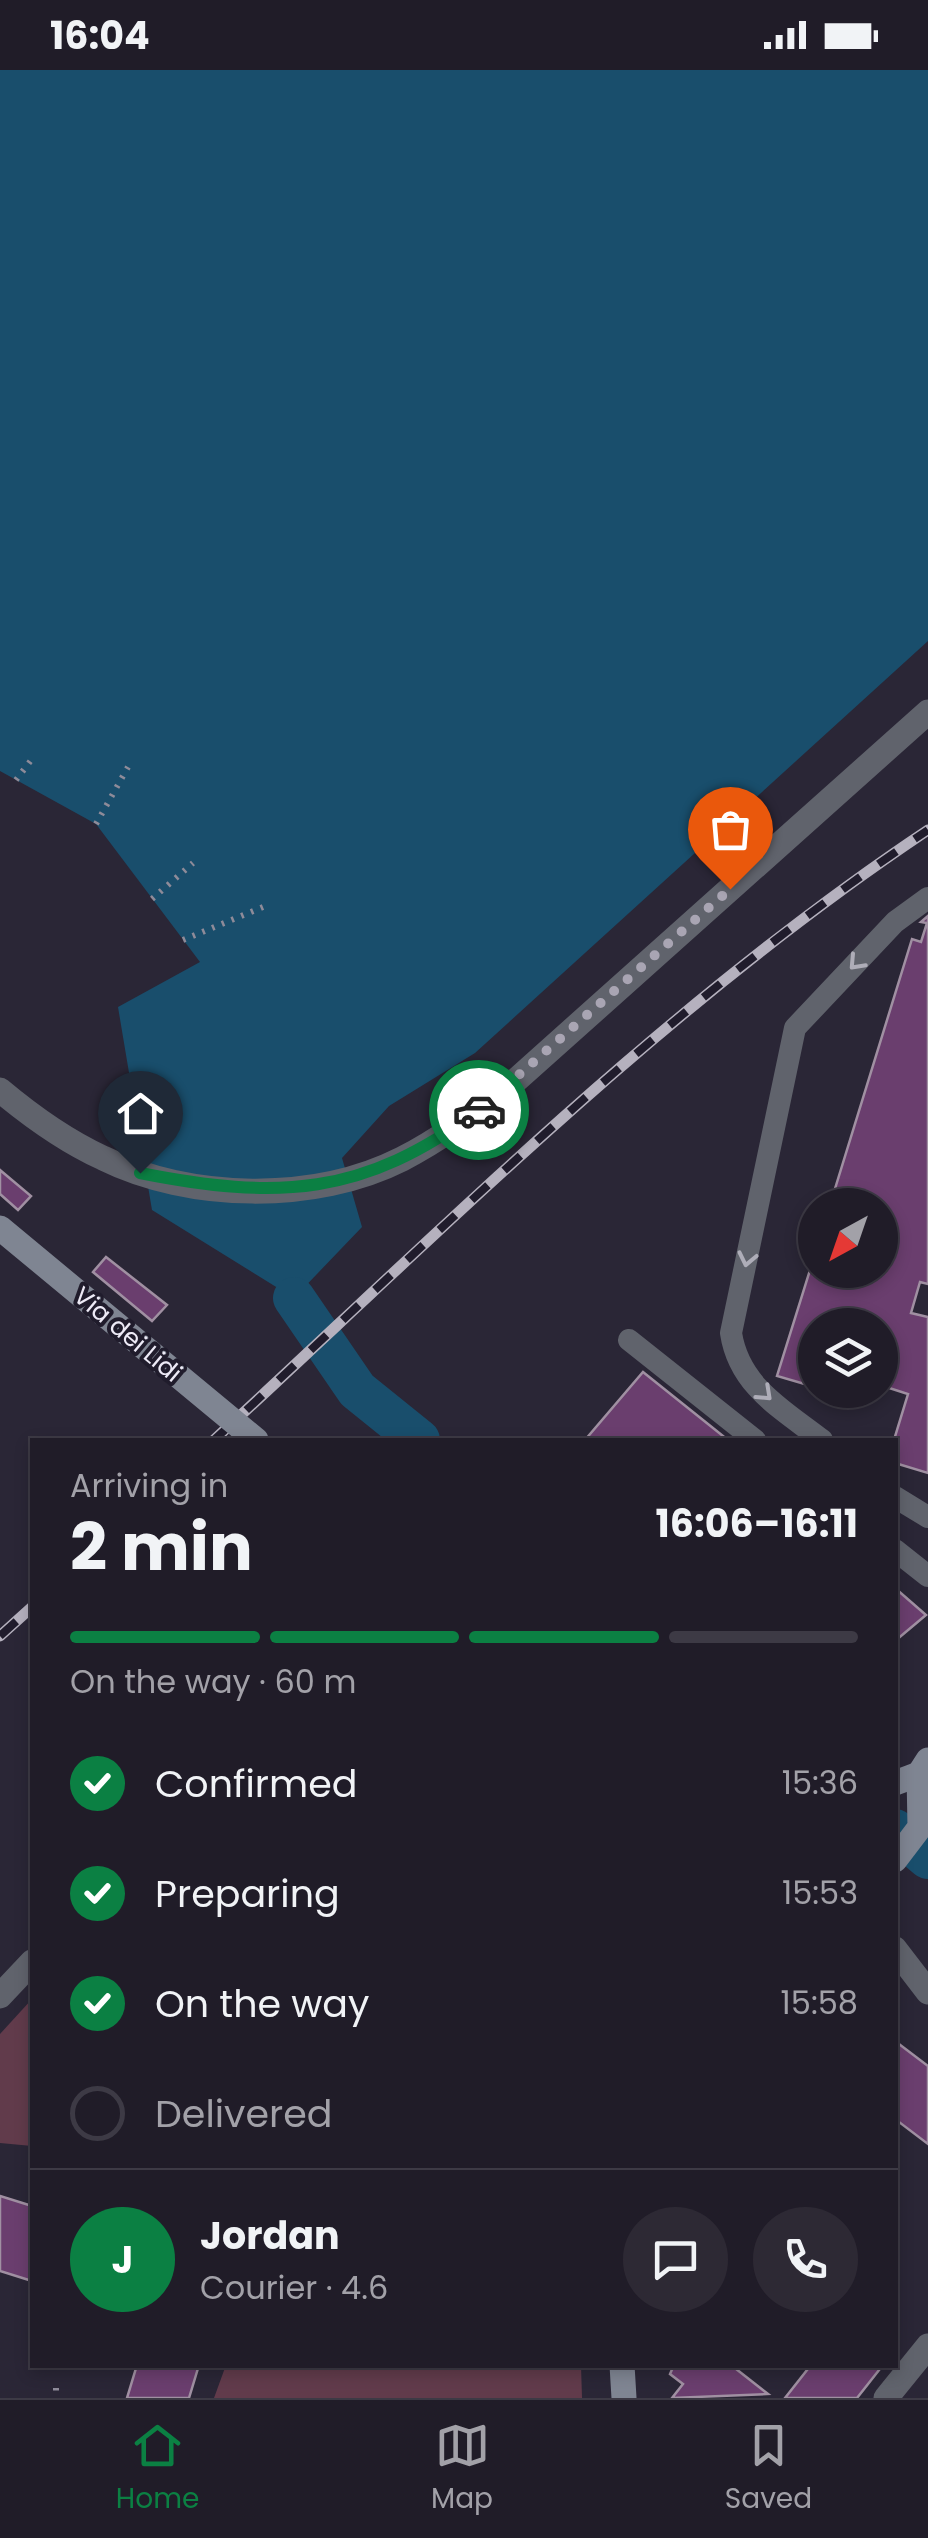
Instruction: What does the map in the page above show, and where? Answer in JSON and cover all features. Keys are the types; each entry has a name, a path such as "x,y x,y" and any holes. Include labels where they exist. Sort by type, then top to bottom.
{"main road":[{"name":"Via dei Lidi","path":"0,1228 254,1438"},
{"path":"898,1856 920,1828 914,1772"},
{"path":"622,2368 624,2398"}],"street":[{"path":"0,1090 51,1128 103,1158 140,1173 219,1189 282,1190 340,1182 399,1161 452,1130 504,1091 928,712"},
{"path":"898,1954 928,1992"},
{"path":"0,1996 30,1964"},
{"path":"898,1972 928,1992"},
{"path":"886,2398 928,2346"}],"lane":[{"path":"820,1438 736,1362 732,1333 795,1028 895,922 928,898"},
{"path":"629,1340 753,1438"},
{"path":"898,1498 928,1517"},
{"path":"898,1552 928,1576"}],"path":[{"path":"16,780 36,755"},
{"path":"96,824 128,768"},
{"path":"152,900 192,863"},
{"path":"184,940 263,907"},
{"path":"56,2388 56,2398"}],"shaded area":[{"path":"30,2001 30,2146 0,2143 0,2034"},
{"path":"225,2368 581,2368 582,2398 214,2398"}],"water":[{"path":"0,70 928,70 928,641 475,1053 389,1106 342,1158 362,1227 294,1298 152,1210 118,1007 200,962 96,824 0,771"}],"building":[{"path":"928,916 928,1284 920,1282 911,1313 928,1317 928,1473 898,1464 898,1438 895,1438 908,1394 898,1391 898,1308 798,1308 804,1288 898,1288 898,1188 835,1188 912,939 921,942 927,923 921,922"},
{"path":"0,1170 31,1196 18,1210 0,1194"},
{"path":"106,1257 167,1305 152,1321 93,1272"},
{"path":"798,1309 798,1382 777,1376"},
{"path":"643,1372 726,1438 587,1438"},
{"path":"898,1591 926,1615 898,1638"},
{"path":"898,2043 928,2066 928,2144 898,2121"},
{"path":"0,2196 30,2205 30,2280 0,2271"},
{"path":"136,2368 198,2368 189,2398 127,2398"},
{"path":"673,2368 735,2368 768,2394 672,2398 683,2384 670,2374"},
{"path":"809,2368 881,2368 857,2398 785,2398"}],"waterway":[{"path":"294,1298 357,1390 417,1438"},
{"path":"898,1833 928,1858"}],"railway":[{"path":"216,1438 472,1200 648,1044 832,897 928,830"},
{"path":"0,1636 30,1609"}],"way so far":[{"path":"479,1110 730,889"}],"route":[{"path":"140,1173 219,1189 282,1190 340,1182 399,1161 479,1110"}]}
